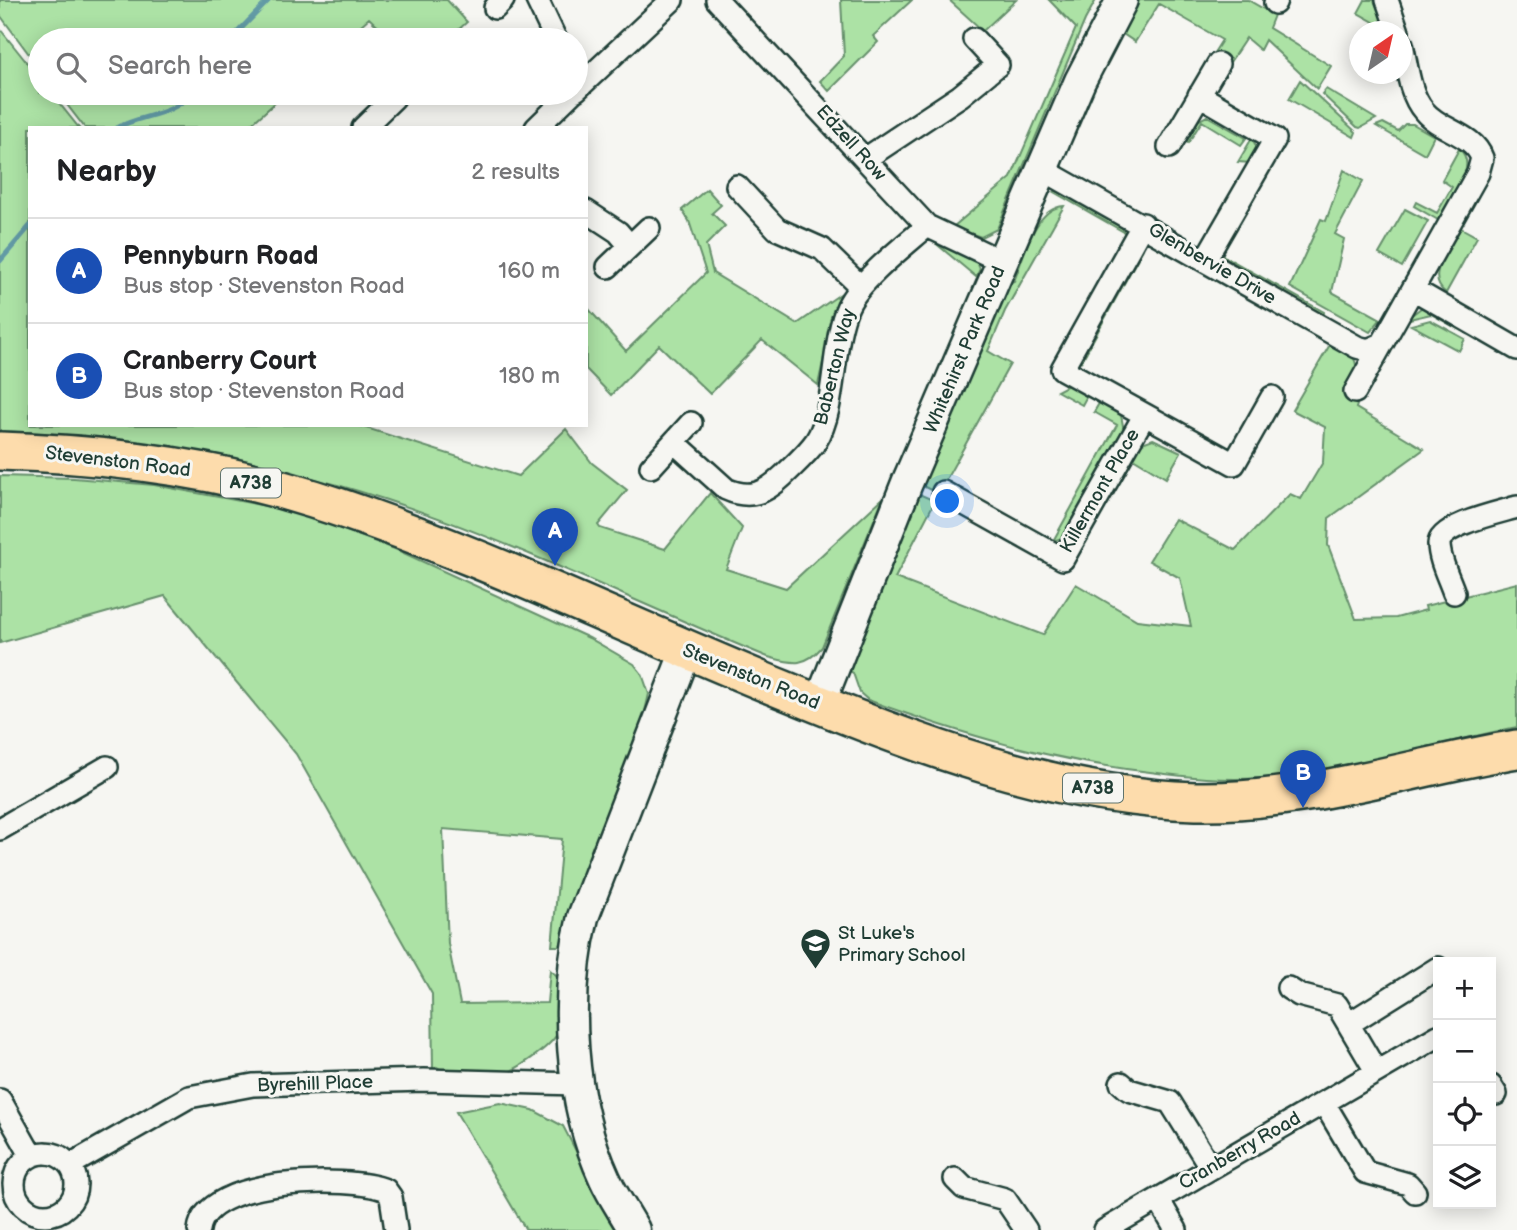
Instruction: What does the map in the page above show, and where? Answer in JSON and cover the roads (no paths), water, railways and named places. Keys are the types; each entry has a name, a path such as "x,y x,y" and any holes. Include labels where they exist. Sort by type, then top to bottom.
{"highway":[{"name":"Stevenston Road","path":"0,451 66,453 136,461 225,477 311,498 402,530 819,705 986,766 1125,794 1195,801 1256,799 1322,792 1517,749"}],"street":[{"path":"537,0 550,28"},
{"path":"588,73 672,0"},
{"name":"Edzell Row","path":"717,0 927,226 1003,262"},
{"name":"Whitehirst Park Road","path":"819,705 907,483 1080,81 1122,0"},
{"path":"1387,0 1394,21"},
{"path":"865,159 960,96 998,65 974,39"},
{"path":"1168,147 1218,64"},
{"path":"1355,392 1478,173 1482,158 1470,141 1433,121 1422,109 1411,84"},
{"path":"1199,95 1275,139 1205,260"},
{"path":"371,125 388,105"},
{"path":"538,126 557,105"},
{"name":"Glenbervie Drive","path":"1042,169 1357,347 1368,350 1382,344"},
{"path":"737,186 777,229 822,249 861,287"},
{"path":"588,212 618,232 630,246"},
{"name":"Killermont Place","path":"1143,225 1062,369 1234,464 1272,397"},
{"name":"Baberton Way","path":"674,442 726,489 736,494 750,496 772,486 807,450 822,429 845,316 861,287 927,226"},
{"path":"608,267 649,228"},
{"path":"1413,289 1517,349"},
{"name":"Killermont Place","path":"943,492 1063,559 1144,416"},
{"path":"651,467 691,423"},
{"path":"1454,593 1439,545 1443,534 1455,527 1517,507"},
{"path":"634,1230 604,1178 590,1136 578,1084 571,1030 573,963 580,931 686,651"},
{"path":"0,829 107,767"},
{"path":"1350,1023 1433,971"},
{"path":"1288,988 1299,995 1337,1005 1350,1023 1376,1072"},
{"name":"Cranberry Road","path":"1105,1230 1433,1040"},
{"name":"Byrehill Place","path":"70,1166 189,1097 253,1085 424,1080 578,1084"},
{"path":"1121,1083 1129,1090 1170,1102 1211,1168"},
{"path":"0,1100 31,1155"},
{"path":"1324,1103 1365,1172 1408,1184 1415,1192"},
{"path":"54,1154 70,1166 75,1175 74,1196 54,1222 9,1204 14,1176 22,1162 31,1155 54,1154"},
{"path":"955,1179 964,1188 1005,1199 1026,1230"},
{"path":"199,1230 201,1219 234,1196 263,1186 310,1182 359,1184 386,1190 391,1197 396,1230"},
{"path":"1158,1199 1176,1230"}],"waterway":[{"path":"242,28 269,0"},
{"path":"121,126 178,105"},
{"path":"0,261 28,228"}],"place":[{"name":"Pennyburn Road","path":"555,566"},
{"name":"Cranberry Court","path":"1303,808"},
{"name":"St Luke's Primary School","path":"815,971"}]}
